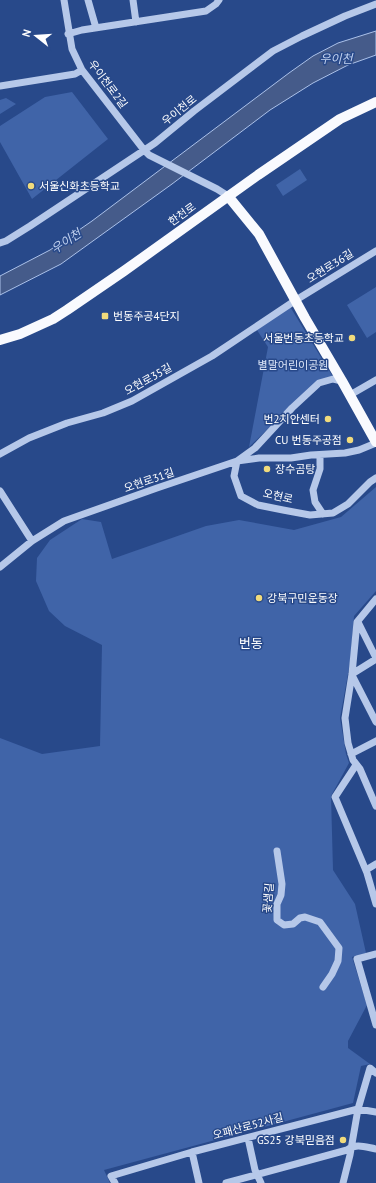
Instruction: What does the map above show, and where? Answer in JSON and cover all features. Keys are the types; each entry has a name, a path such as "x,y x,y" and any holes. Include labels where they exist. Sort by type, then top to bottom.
{"main road":[{"name":"한천로","path":"0,340 20,334 53,319 124,271 228,196 340,119 376,102"},
{"path":"228,196 259,234 308,324 342,381 376,443"}],"street":[{"name":"우이천로2길","path":"64,0 68,34 72,49 82,70 144,150 149,155 228,196"},
{"path":"88,0 96,28"},
{"path":"134,0 136,22"},
{"path":"68,34 96,28 206,11 219,0"},
{"name":"우이천로","path":"0,243 6,241 30,226 144,150 273,51 338,19 376,4"},
{"path":"0,84 74,74 82,70"},
{"name":"오현로36길","path":"296,300 376,251"},
{"name":"오현로35길","path":"0,454 35,436 67,423 103,413 132,401 212,356 296,300"},
{"path":"237,461 255,448 292,408 319,383 333,379 342,381"},
{"path":"350,395 376,380"},
{"name":"오현로31길","path":"0,567 32,541 72,518 237,461 259,458 290,458 345,453 359,450 376,443"},
{"path":"320,455 320,469 313,490 315,502 323,514"},
{"name":"오현로","path":"237,461 234,476 241,496 258,505 310,515 333,513 348,504 376,478"},
{"path":"0,490 32,541"},
{"path":"376,599 357,622 352,674 345,718 348,743 353,760 360,770 376,806"},
{"path":"352,674 376,658 357,622"},
{"path":"352,674 376,722"},
{"path":"351,754 376,741"},
{"path":"356,765 335,797 366,870 376,904"},
{"name":"꽃샘길","path":"278,851 282,884 281,895 277,904 277,920 284,925 293,924 300,918 305,917 320,922 339,948 338,961 323,988"},
{"path":"366,870 376,864"},
{"path":"376,954 358,959 376,1025"},
{"path":"343,1183 358,1108 373,1070"},
{"path":"358,1108 376,1112"},
{"name":"오패산로52사길","path":"115,1183 111,1176 192,1152 358,1108"},
{"path":"248,1138 255,1170 261,1183"},
{"path":"226,1183 346,1150 359,1145 376,1149"},
{"path":"192,1152 199,1183"}],"green space":[{"name":"서울신화초등학교","path":"72,92 108,139 32,199 0,142 0,126 45,97"},
{"path":"6,98 16,104 0,114 0,100"},
{"path":"300,169 307,180 283,196 276,185"},
{"path":"376,287 376,332 367,338 347,305"},
{"name":"별말어린이공원","path":"289,305 333,377 313,385 249,447 268,347 255,327"},
{"path":"376,487 376,591 354,616 350,663 340,718 349,763 331,796 333,870 355,904 366,953 352,957 367,1005 348,1041 348,1048 370,1064 361,1066 353,1103 104,1170 110,1183 0,1183 0,738 42,754 100,746 102,645 65,626 49,611 36,581 37,558 50,540 82,519 101,522 112,559 206,526 239,520 294,530 341,517"}],"water":[{"name":"우이천","path":"376,31 376,55 348,65 313,83 270,110 172,184 61,264 0,295 0,276 50,250 92,221 313,56 338,43"}],"place":[{"name":"서울신화초등학교","path":"31,186"},
{"name":"번동주공4단지","path":"105,316"},
{"name":"서울번동초등학교","path":"352,338"},
{"name":"번2치안센터","path":"328,419"},
{"name":"CU 번동주공점","path":"350,440"},
{"name":"장수곰탕","path":"267,469"},
{"name":"강북구민운동장","path":"259,598"},
{"name":"GS25 강북믿음점","path":"343,1140"}],"district":[{"name":"번동","path":"251,643"}]}
